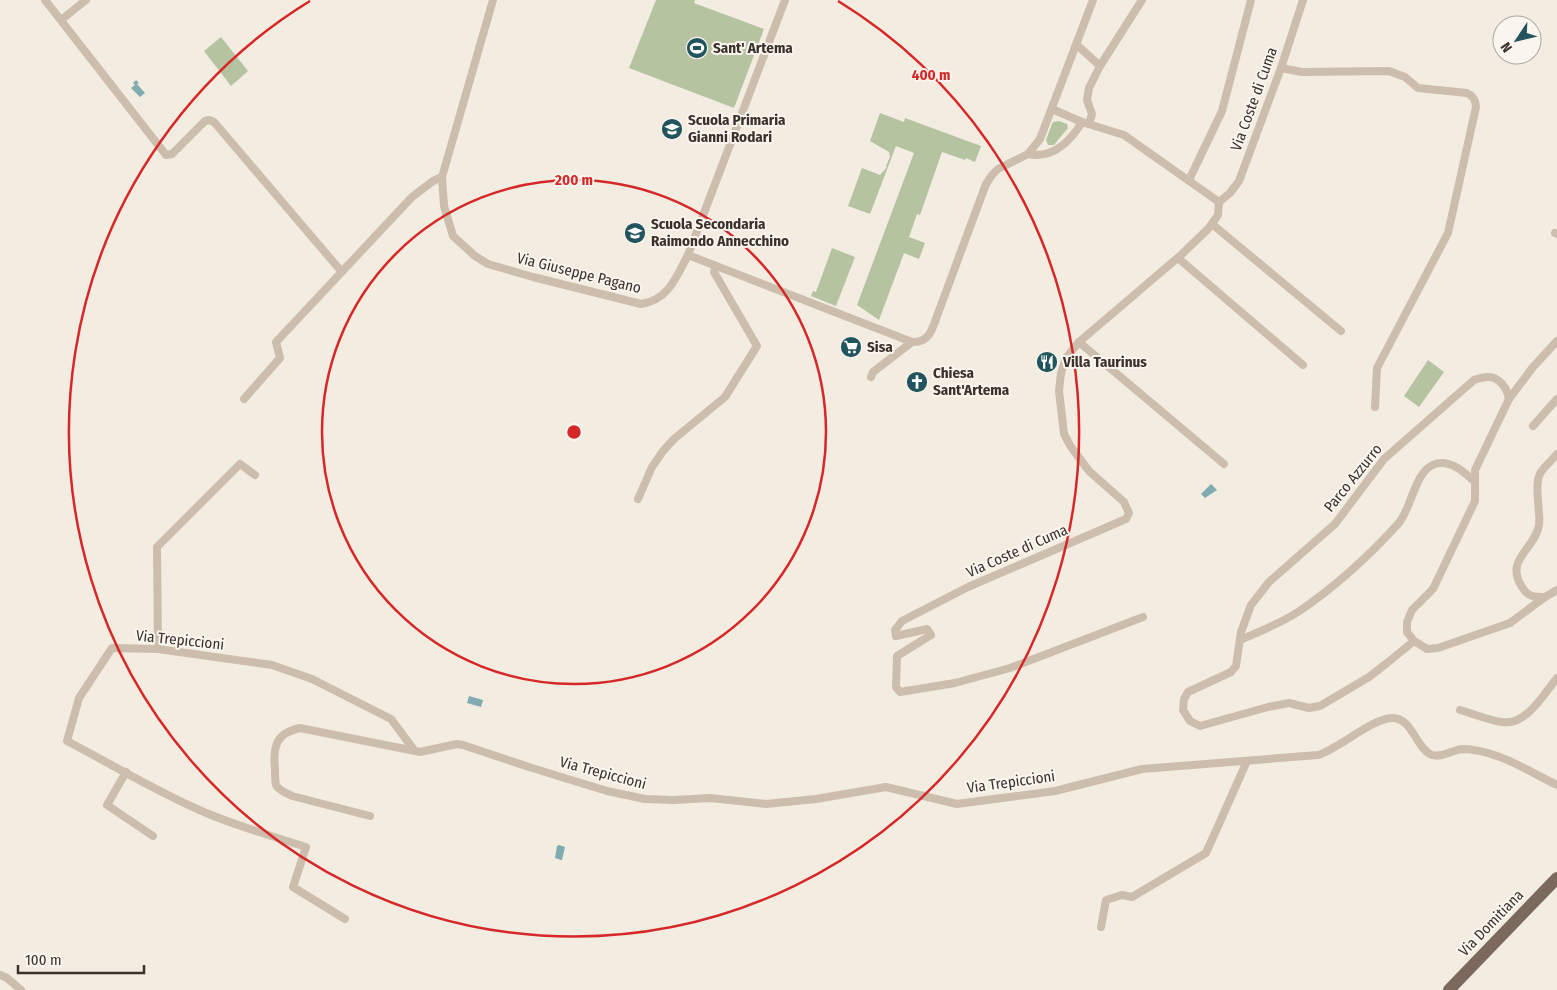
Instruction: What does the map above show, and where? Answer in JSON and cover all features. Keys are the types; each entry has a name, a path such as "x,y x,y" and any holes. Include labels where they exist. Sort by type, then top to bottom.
{"main road":[{"name":"Via Domitiana","path":"1449,990 1557,878"}],"street":[{"path":"45,0 166,155 172,154 205,121 214,122 341,271"},
{"path":"60,20 86,0"},
{"name":"Via Giuseppe Pagano","path":"493,0 442,177 444,206 453,236 475,256 488,264 640,304 656,300 666,292 688,255 785,0"},
{"path":"688,255 912,342 924,340 930,334 986,184 992,175 1007,163 1028,154 1040,139 1093,0"},
{"path":"1028,154 1051,153 1062,147 1092,114 1087,100 1089,88 1100,66 1142,0"},
{"name":"Via Coste di Cuma","path":"1188,180 1222,111 1244,22 1252,0"},
{"name":"Via Coste di Cuma","path":"1143,617 1010,668 955,683 900,692 896,687 897,656 931,635 926,629 896,636 895,630 902,621 968,587 1126,518 1129,513 1124,502 1089,471 1064,434 1059,391 1066,358 1079,342 1178,258 1212,224 1218,215 1219,202 1230,193 1238,181 1281,68 1303,0"},
{"path":"1076,45 1100,66"},
{"path":"1281,68 1302,72 1389,71 1405,77 1418,88 1467,93 1476,102 1448,233 1377,368 1375,407"},
{"path":"1052,109 1085,123 1124,135 1219,202"},
{"path":"1040,139 1043,148 1051,153"},
{"path":"244,399 280,358 276,342 412,197 433,181 442,177"},
{"path":"1212,224 1341,331"},
{"path":"1178,258 1303,365"},
{"path":"638,498 652,467 663,451 674,439 725,397 757,346 714,272 716,266"},
{"path":"871,377 873,372 912,342"},
{"path":"1079,342 1224,464"},
{"path":"1557,342 1533,367 1509,399 1475,470 1475,501 1433,589 1412,610 1407,622 1407,632 1414,641 1427,649 1438,648 1510,623 1557,590"},
{"name":"Parco Azzurro","path":"1414,641 1387,664 1320,706 1309,708 1289,703 1200,726 1190,720 1183,710 1184,699 1188,692 1231,672 1236,666 1241,632 1251,605 1269,582 1335,524 1384,458 1474,380 1487,377 1497,380 1507,389 1509,399"},
{"path":"1533,426 1557,399"},
{"path":"1545,597 1533,597 1525,592 1516,578 1516,565 1539,525 1538,487 1540,473 1557,454"},
{"path":"158,649 157,547 240,464 255,475"},
{"path":"1240,640 1296,613 1342,580 1400,522 1422,474 1435,464 1450,465 1463,471 1475,482"},
{"name":"Via Trepiccioni","path":"345,919 293,887 306,847 247,829 203,812 67,741 79,698 112,648 158,649 272,665 312,679 391,719 414,750"},
{"path":"1460,710 1503,722 1518,719 1530,711 1557,678"},
{"name":"Via Trepiccioni","path":"370,816 282,792 276,785 274,751 276,744 282,736 293,729 300,728 420,752 463,744 581,783 645,799 710,798 766,804 816,799 886,787 958,804 1054,791 1142,769 1318,755 1328,752 1374,724 1389,718 1397,718 1404,722 1426,750 1433,755 1442,755 1461,749 1485,751 1557,785"},
{"path":"1101,927 1106,900 1122,895 1132,897 1206,854 1247,761"},
{"path":"126,772 107,805 153,836"},
{"path":"0,975 7,978 21,990"}],"green space":[{"name":"Sant' Artema","path":"656,0 695,0 694,3 764,29 734,108 629,68"},
{"path":"221,37 248,71 231,86 204,51"},
{"path":"880,113 904,122 905,118 981,146 975,162 942,152 920,215 917,214 909,237 925,243 919,259 904,253 879,320 857,305 914,153 896,146 870,214 848,206 862,168 880,175 887,167 890,157 889,152 870,141"},
{"path":"1059,121 1067,124 1068,128 1054,145 1048,145 1046,140 1052,124"},
{"path":"832,248 855,257 836,306 811,296 813,291 816,292"},
{"path":"1428,360 1444,372 1419,407 1404,396"}],"water":[{"path":"136,80 145,93 140,97 131,88 135,85 133,83"},
{"path":"1211,484 1217,490 1205,498 1201,494"},
{"path":"469,696 483,700 481,707 467,703"},
{"path":"557,846 565,847 562,860 555,858"}],"place":[{"name":"Sant' Artema","path":"697,48"},
{"name":"Scuola Primaria Gianni Rodari","path":"672,129"},
{"name":"Scuola Secondaria Raimondo Annecchino","path":"635,233"},
{"name":"Sisa","path":"851,347"},
{"name":"Villa Taurinus","path":"1047,362"},
{"name":"Chiesa Sant'Artema","path":"917,382"}]}
